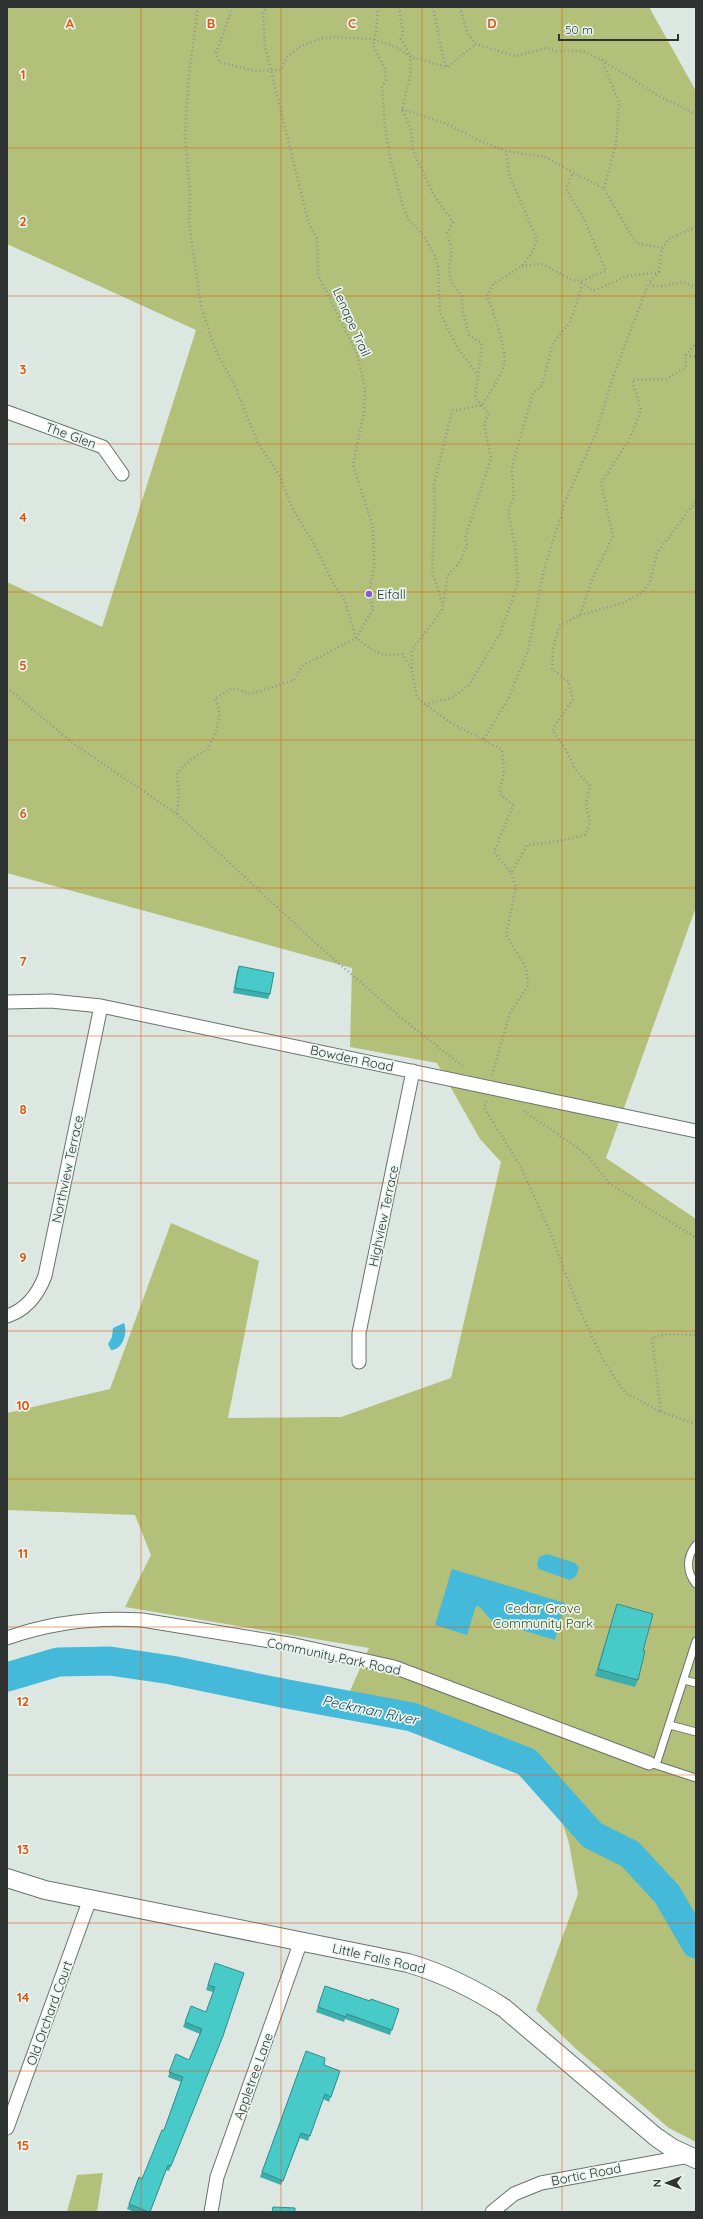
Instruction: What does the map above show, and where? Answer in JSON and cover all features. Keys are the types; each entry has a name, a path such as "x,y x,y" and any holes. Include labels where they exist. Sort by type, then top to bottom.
{"street":[{"name":"The Glen","path":"7,412 103,447 122,474"},
{"name":"Bowden Road","path":"7,1002 51,1001 101,1006 489,1086 696,1131"},
{"name":"Northview Terrace","path":"7,1316 28,1303 41,1286 45,1276 101,1006"},
{"name":"Highview Terrace","path":"359,1362 359,1333 412,1071"},
{"name":"Community Park Road","path":"7,1638 26,1631 64,1622 119,1618 142,1620 295,1646 394,1667 652,1764"},
{"name":"Little Falls Road","path":"7,1878 26,1885 90,1899 408,1963 446,1976 485,1996 522,2022 656,2137 692,2158"},
{"name":"Old Orchard Court","path":"7,2128 90,1899"},
{"name":"Appletree Lane","path":"212,2212 217,2177 300,1941"},
{"name":"Bortic Road","path":"492,2212 514,2194 541,2183 692,2158"}],"lane":[{"path":"696,1545 691,1551 688,1562 690,1576 696,1584"},
{"path":"696,1641 670,1725 652,1764 696,1778"},
{"path":"684,1680 696,1683"},
{"path":"670,1725 696,1732"}],"path":[{"path":"198,7 189,74 185,135 190,194 189,223 201,306 215,349 234,384 258,443 280,476 301,523 312,540 334,585 346,601 356,638 374,651 384,655 402,654 412,669"},
{"path":"233,7 216,53 220,62 256,71 280,70 287,57 301,46 320,39 333,37 375,40 396,47 411,57 448,67"},
{"name":"Lenape Trail","path":"266,7 263,14 265,21 265,46 272,71 278,105 308,224 317,239 318,276 357,354 365,388 364,412 353,465 373,527 374,565 369,594 373,609 356,638"},
{"path":"378,7 375,40 373,45 385,69 386,80 382,87 385,128 391,162 403,206 409,220 423,235 434,254 438,267 440,313 457,347 478,375"},
{"path":"399,7 403,33 401,40 411,57 410,78 402,109 411,129 413,151 434,195 453,222 448,233 452,250 449,267 452,282 462,296 463,312 469,335 482,344 475,398 489,413 484,424 491,458 466,538 467,546 460,562 448,575 442,610 412,650 412,669 417,697 448,721 502,750 504,771 499,793 513,805 494,852 511,873 516,887 506,935 526,968 528,986 510,1013 484,1108 521,1167 550,1232 578,1306 603,1360 625,1393 661,1412 696,1424"},
{"path":"433,7 443,57 448,67"},
{"path":"460,7 467,32 476,44 515,56 546,48 556,51 583,51 602,60 659,96 696,114"},
{"path":"448,67 476,44"},
{"path":"602,60 618,103 616,144 604,189"},
{"path":"402,109 447,124 478,140 506,151 545,157 604,189 636,243 662,248"},
{"path":"442,604 432,571 435,507 434,485 452,411 482,405 499,377 504,363 501,340 487,296 493,284 522,266 532,253 537,240 509,174 506,151"},
{"path":"572,172 566,189 585,221 606,271 581,282"},
{"path":"484,739 509,697 528,651 536,600 546,562 567,497 596,433 612,378 649,282 660,272 662,248 669,239 696,227"},
{"path":"522,266 542,264 572,280 581,282 593,291 627,276 660,272"},
{"path":"425,704 452,698 469,685 500,634 518,583 516,546 508,512 514,498 512,473 514,463 533,393 542,385 553,343 570,322 581,290 581,282"},
{"path":"649,282 653,286 683,282 696,286"},
{"path":"580,615 592,578 613,536 601,483 629,440 641,410 632,380 666,378 686,367 686,355 696,344"},
{"path":"686,355 696,356"},
{"path":"511,873 527,845 560,842 585,835 590,822 586,804 590,786 575,769 566,750 552,730 573,699 568,681 552,669 553,648 559,626 580,615 623,603 642,593 650,581 657,553 696,501"},
{"path":"177,814 179,793 177,773 189,761 208,749 216,731 220,714 215,698 233,688 251,694 294,680 302,666 356,638"},
{"path":"7,688 74,744 177,814 321,948 410,1025 465,1068"},
{"path":"523,1110 585,1154 610,1184 696,1238"},
{"path":"661,1412 652,1338 665,1334 696,1335"}],"green space":[{"name":"Cedar Grove Community Park","path":"7,7 649,7 696,91 696,907 606,1158 696,1219 696,2142 669,2128 576,2049 536,2010 578,1894 569,1843 556,1803 516,1769 394,1721 342,1709 369,1648 125,1607 151,1555 135,1515 7,1510 7,1413 110,1389 171,1223 259,1261 228,1418 341,1417 451,1378 501,1162 480,1139 437,1063 350,1047 352,968 7,873 7,582 102,627 196,330 7,244"},
{"path":"103,2173 97,2212 67,2212 77,2175"}],"water":[{"path":"124,1323 124,1340 119,1347 111,1350 108,1344 112,1337 113,1328"},
{"path":"547,1554 575,1563 579,1568 576,1576 570,1580 539,1569 537,1565 539,1557"},
{"path":"452,1569 565,1603 555,1640 492,1621 480,1607 476,1606 467,1635 435,1625"}],"building":[{"path":"239,966 274,973 270,994 235,988"},
{"path":"617,1604 653,1614 643,1651 645,1651 638,1680 598,1669"},
{"path":"215,1963 244,1973 223,2036 171,2166 168,2165 149,2212 129,2204 139,2177 142,2179 162,2130 164,2130 183,2077 169,2072 176,2054 189,2060 202,2029 185,2022 191,2006 206,2012 215,1987 208,1985"},
{"path":"325,1986 370,2001 371,1999 399,2009 392,2030 347,2014 346,2017 318,2007"},
{"path":"306,2051 325,2058 324,2065 340,2071 331,2097 325,2094 310,2136 301,2133 283,2181 262,2172"},
{"path":"273,2207 295,2208 295,2212 272,2212"}],"waterway":[{"name":"Peckman River","path":"7,1677 58,1662 110,1661 171,1670 282,1693 412,1717 527,1762 592,1835 630,1854 667,1894 696,1944"}],"place":[{"name":"Eifall","path":"369,594"}]}
